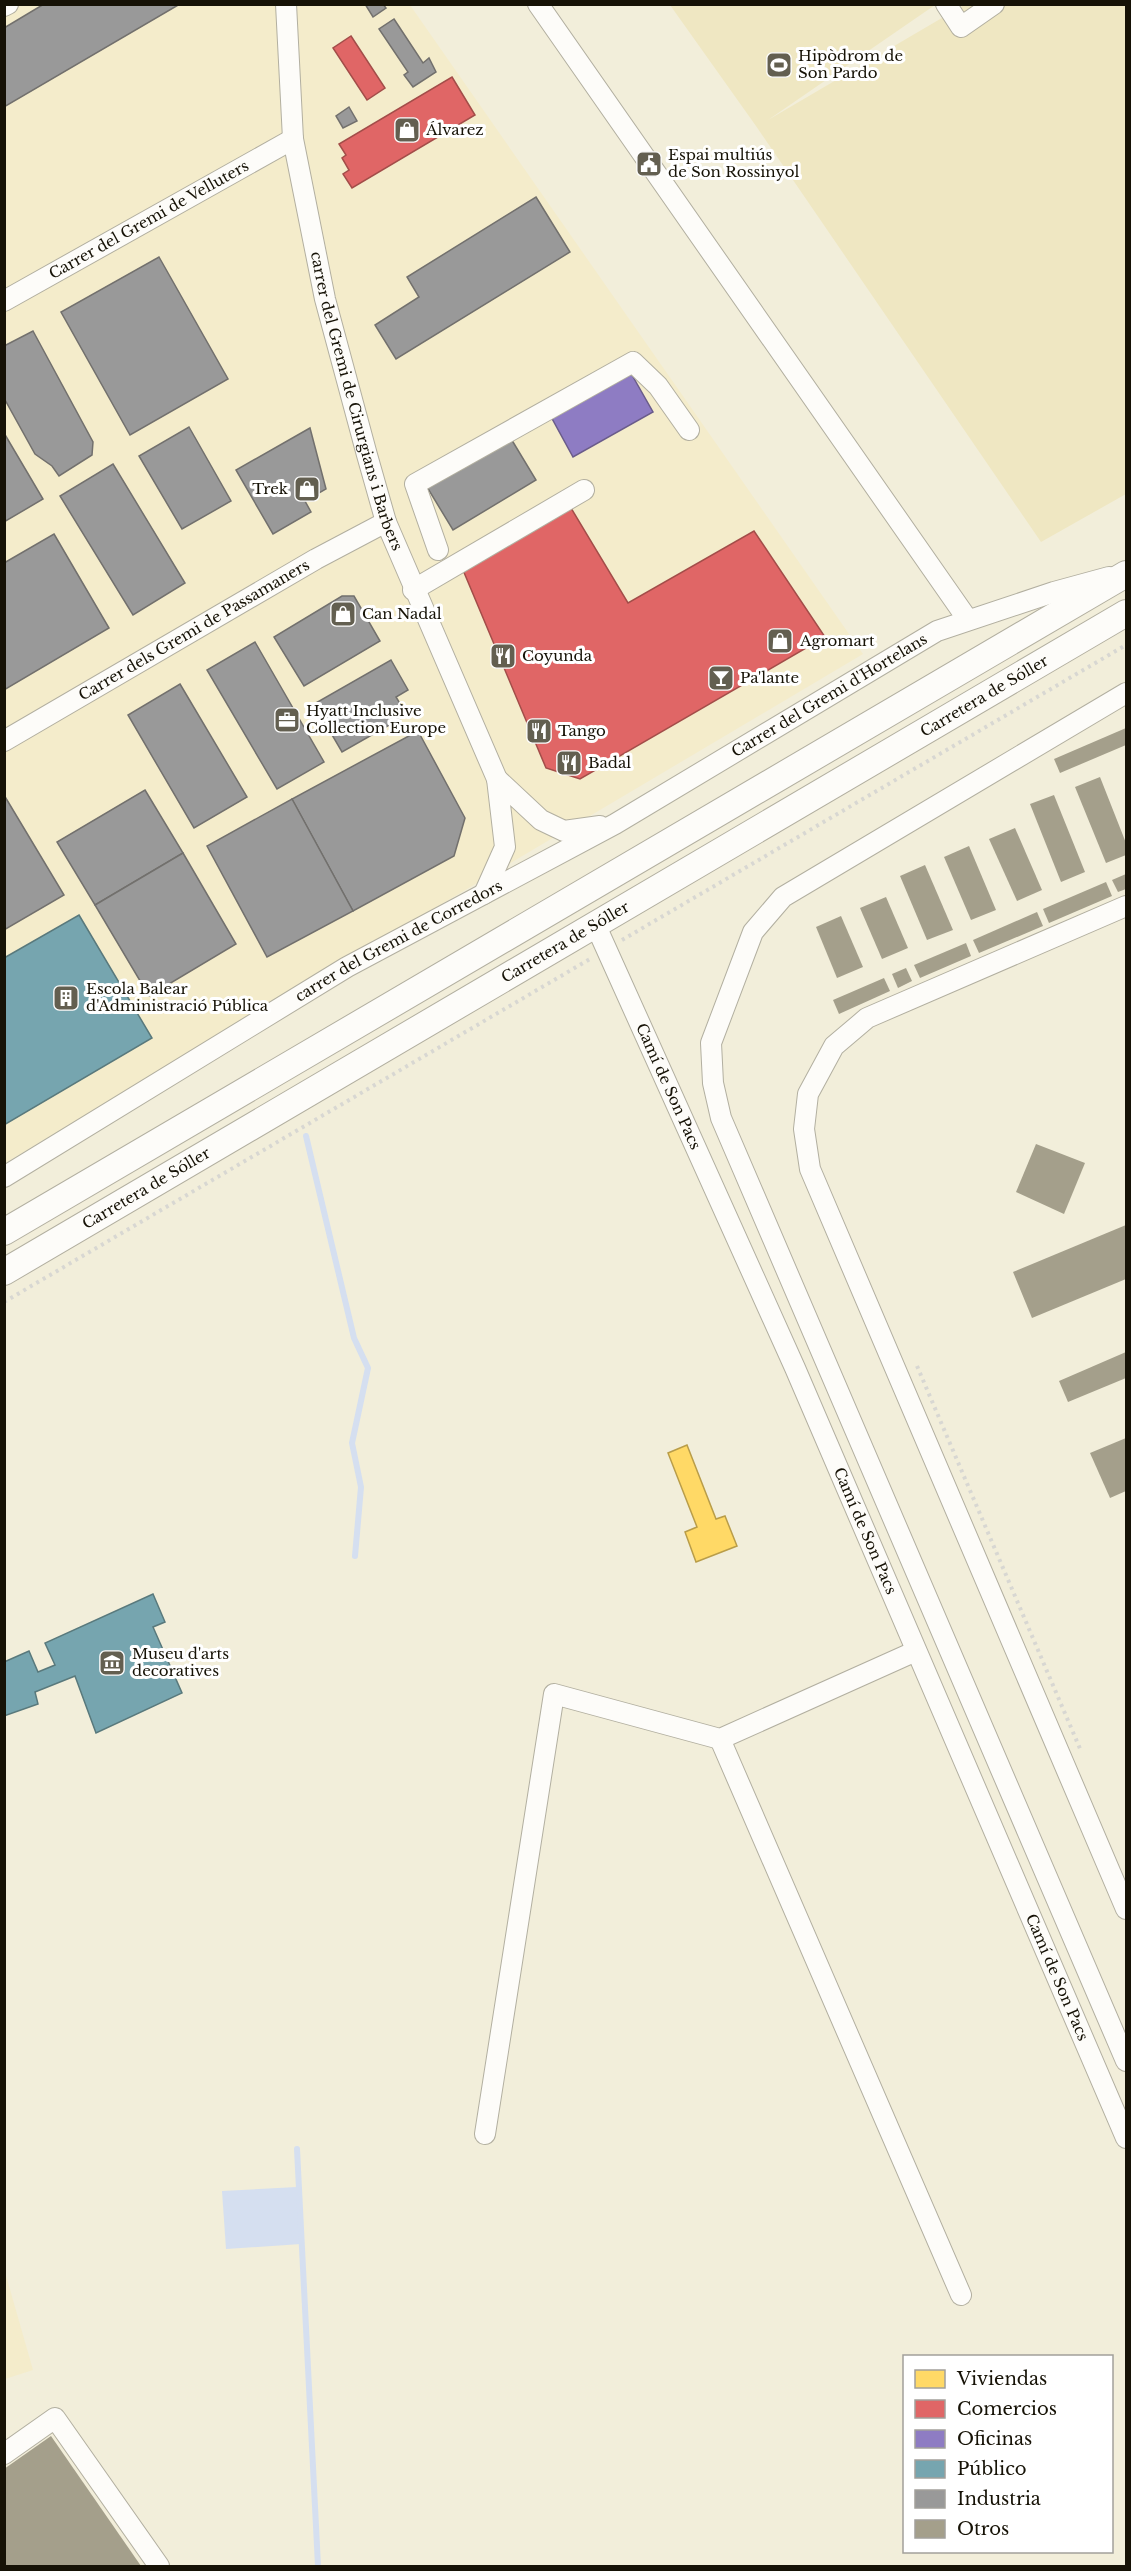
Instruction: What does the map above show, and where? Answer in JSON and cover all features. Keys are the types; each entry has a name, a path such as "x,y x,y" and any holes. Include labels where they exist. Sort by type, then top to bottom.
{"main road":[{"path":"4,1232 1126,574"},
{"name":"Carretera de Sóller","path":"4,1272 1126,613"}],"street":[{"name":"carrer del Gremi de Cirurgians i Barbers","path":"286,4 293,139 325,299 386,522 413,590 497,779"},
{"path":"537,4 968,620"},
{"path":"946,4 961,27 994,4"},
{"name":"Carrer del Gremi de Velluters","path":"4,301 293,139"},
{"path":"438,550 415,484 633,362 658,386 689,430"},
{"path":"413,590 584,490"},
{"name":"Carrer dels Gremi de Passamaners","path":"4,741 316,559 386,522"},
{"name":"Carrer del Gremi d'Hortelans","path":"549,859 615,824 937,631 1054,592 1126,574"},
{"path":"1126,693 783,897 753,932 711,1043 713,1083 721,1119 1126,2061"},
{"path":"497,779 541,820 564,831 615,824"},
{"path":"484,894 505,847 497,779"},
{"name":"carrer del Gremi de Corredors","path":"4,1177 347,967 549,859"},
{"path":"1126,906 867,1018 834,1046 808,1094 804,1129 810,1169 1126,1909"},
{"name":"Camí de Son Pacs","path":"596,926 734,1228 1126,2138"},
{"path":"485,2134 554,1694 720,1739 916,1651"},
{"path":"720,1739 961,2295"},
{"path":"4,2454 55,2418 159,2566"}],"path":[{"path":"4,1302 1126,645"}],"shaded area":[{"path":"4,5 410,5 863,654 5,1163"},
{"path":"670,5 935,5 768,120 964,5 1126,5 1126,494 1041,542 756,126"},
{"path":"5,2272 33,2370 4,2379"}],"water":[{"path":"297,2187 301,2244 226,2249 222,2191"}],"building: Viviendas":[{"path":"687,1445 716,1519 725,1516 737,1546 696,1562 685,1532 697,1527 668,1453"}],"building: Comercios":[{"path":"351,36 385,88 367,100 333,48"},
{"name":"Álvarez","path":"452,77 475,115 352,188 343,174 349,170 342,158 346,155 339,144"},
{"path":"568,503 628,603 754,531 825,637 580,779 546,768 463,570"}],"building: Oficinas":[{"path":"628,368 653,412 573,457 549,413"}],"building: Público":[{"name":"Escola Balear d'Administració Pública","path":"79,915 152,1038 4,1125 4,958"},
{"name":"Museu d'arts decoratives","path":"153,1594 165,1622 153,1627 182,1693 96,1733 75,1676 35,1692 38,1704 4,1716 4,1662 29,1651 38,1672 55,1665 45,1643"}],"building: Industria":[{"path":"44,4 180,4 4,107 4,28"},
{"path":"365,4 383,4 386,8 373,17"},
{"path":"394,19 423,63 429,58 436,72 413,87 404,75 408,72 379,29"},
{"path":"349,107 357,121 343,128 336,116"},
{"path":"536,197 570,252 396,359 375,325 419,297 407,277"},
{"path":"159,257 228,379 130,435 61,312"},
{"path":"33,331 93,442 92,455 59,476 52,466 35,454 4,398 4,346"},
{"path":"189,427 231,501 182,529 139,456"},
{"path":"310,428 326,489 305,501 311,512 273,534 236,470"},
{"path":"4,433 43,499 4,522"},
{"path":"510,437 536,480 453,530 427,487"},
{"path":"113,464 185,583 133,615 60,496"},
{"path":"54,534 109,628 4,690 4,563"},
{"path":"342,596 354,596 380,641 304,686 274,637"},
{"path":"255,642 324,762 277,789 207,670"},
{"path":"391,660 408,690 396,697 407,715 342,752 314,704"},
{"path":"180,684 247,797 194,828 128,715"},
{"path":"418,731 465,818 454,856 353,911 292,799"},
{"path":"145,790 183,853 95,905 57,842"},
{"path":"4,795 64,895 4,930"},
{"path":"292,799 353,911 267,957 207,846"},
{"path":"183,853 236,944 149,996 95,905"}],"building: Otros":[{"path":"1126,728 1126,745 1060,773 1054,759"},
{"path":"1100,777 1126,843 1126,855 1106,863 1075,787"},
{"path":"1054,795 1085,872 1061,882 1030,804"},
{"path":"1015,828 1042,890 1017,901 989,839"},
{"path":"969,846 996,910 971,920 944,857"},
{"path":"925,865 953,930 927,940 900,876"},
{"path":"1126,874 1126,889 1118,892 1112,880"},
{"path":"1106,882 1112,896 1049,923 1043,909"},
{"path":"886,897 908,948 882,959 860,908"},
{"path":"1037,912 1043,926 979,953 973,940"},
{"path":"841,916 863,967 837,978 816,927"},
{"path":"966,943 971,956 920,978 914,965"},
{"path":"906,968 912,981 898,988 892,974"},
{"path":"884,978 890,991 839,1014 833,1000"},
{"path":"1036,1144 1085,1163 1064,1214 1016,1192"},
{"path":"1126,1225 1126,1279 1032,1318 1013,1272"},
{"path":"1126,1352 1126,1378 1068,1402 1059,1381"},
{"path":"1126,1438 1126,1491 1110,1498 1090,1453"},
{"path":"51,2436 141,2566 4,2566 4,2469"}],"waterway":[{"path":"306,1136 354,1338 368,1368 352,1443 361,1487 355,1556"},
{"path":"297,2149 318,2566"}],"place":[{"name":"Hipòdrom de Son Pardo","path":"779,65"},
{"name":"Álvarez","path":"407,130"},
{"name":"Espai multiús de Son Rossinyol","path":"649,164"},
{"name":"Trek","path":"307,489"},
{"name":"Can Nadal","path":"343,614"},
{"name":"Agromart","path":"780,641"},
{"name":"Coyunda","path":"503,656"},
{"name":"Pa'lante","path":"721,678"},
{"name":"Hyatt Inclusive Collection Europe","path":"287,720"},
{"name":"Tango","path":"539,731"},
{"name":"Badal","path":"569,763"},
{"name":"Escola Balear d'Administració Pública","path":"66,998"},
{"name":"Museu d'arts decoratives","path":"112,1663"}]}
